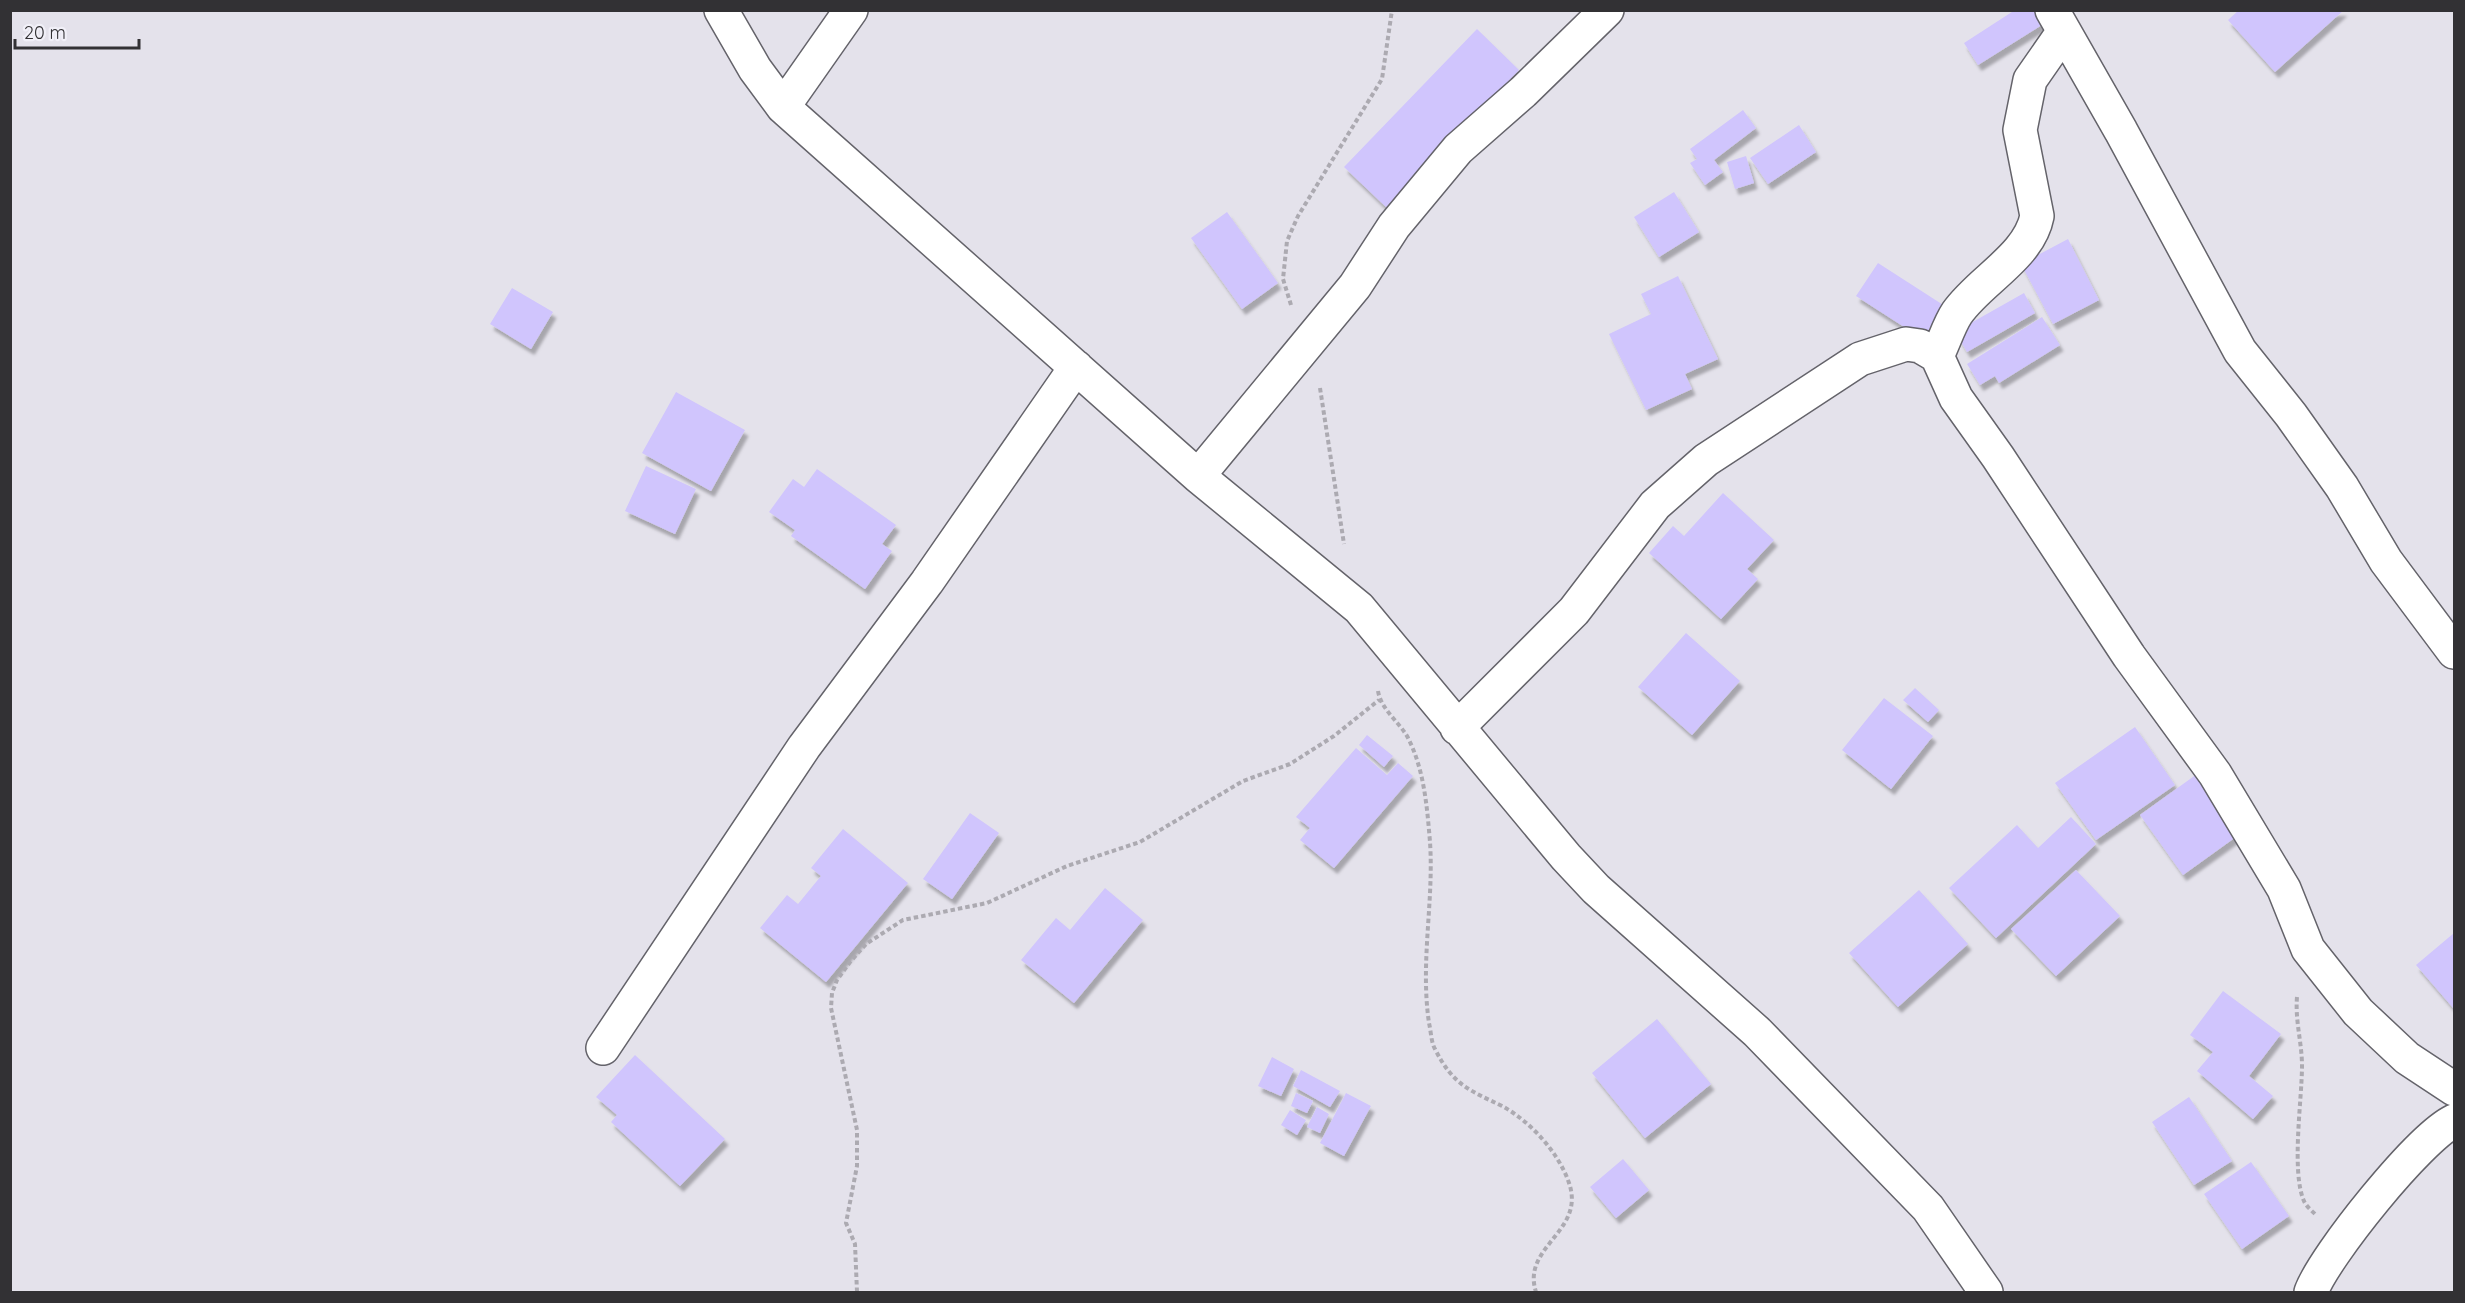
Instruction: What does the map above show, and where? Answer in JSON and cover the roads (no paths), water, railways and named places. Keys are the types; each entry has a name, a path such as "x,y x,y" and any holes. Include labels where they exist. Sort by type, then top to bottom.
{"street":[{"path":"721,10 754,69 783,107 1198,476 1359,608 1457,728 1596,889 1757,1032 1928,1208 1986,1293"},
{"path":"783,107 851,10"},
{"path":"1198,476 1355,286 1394,226 1458,149 1523,93 1607,10"},
{"path":"1937,356 1957,313 2012,258 2034,230 2037,216 2020,130 2030,80 2058,21"},
{"path":"2058,21 2240,351 2291,415 2342,487 2386,561 2454,652"},
{"path":"1457,728 1574,611 1655,505 1706,460 1860,359 1906,344 1920,346 1937,356 1956,398 1998,457 2129,656 2215,774 2284,889 2308,949 2366,1020 2407,1058 2454,1089"},
{"path":"603,1047 804,747 927,582 1076,368"},
{"path":"2311,1293 2316,1278 2363,1212 2409,1161 2454,1121"}]}
